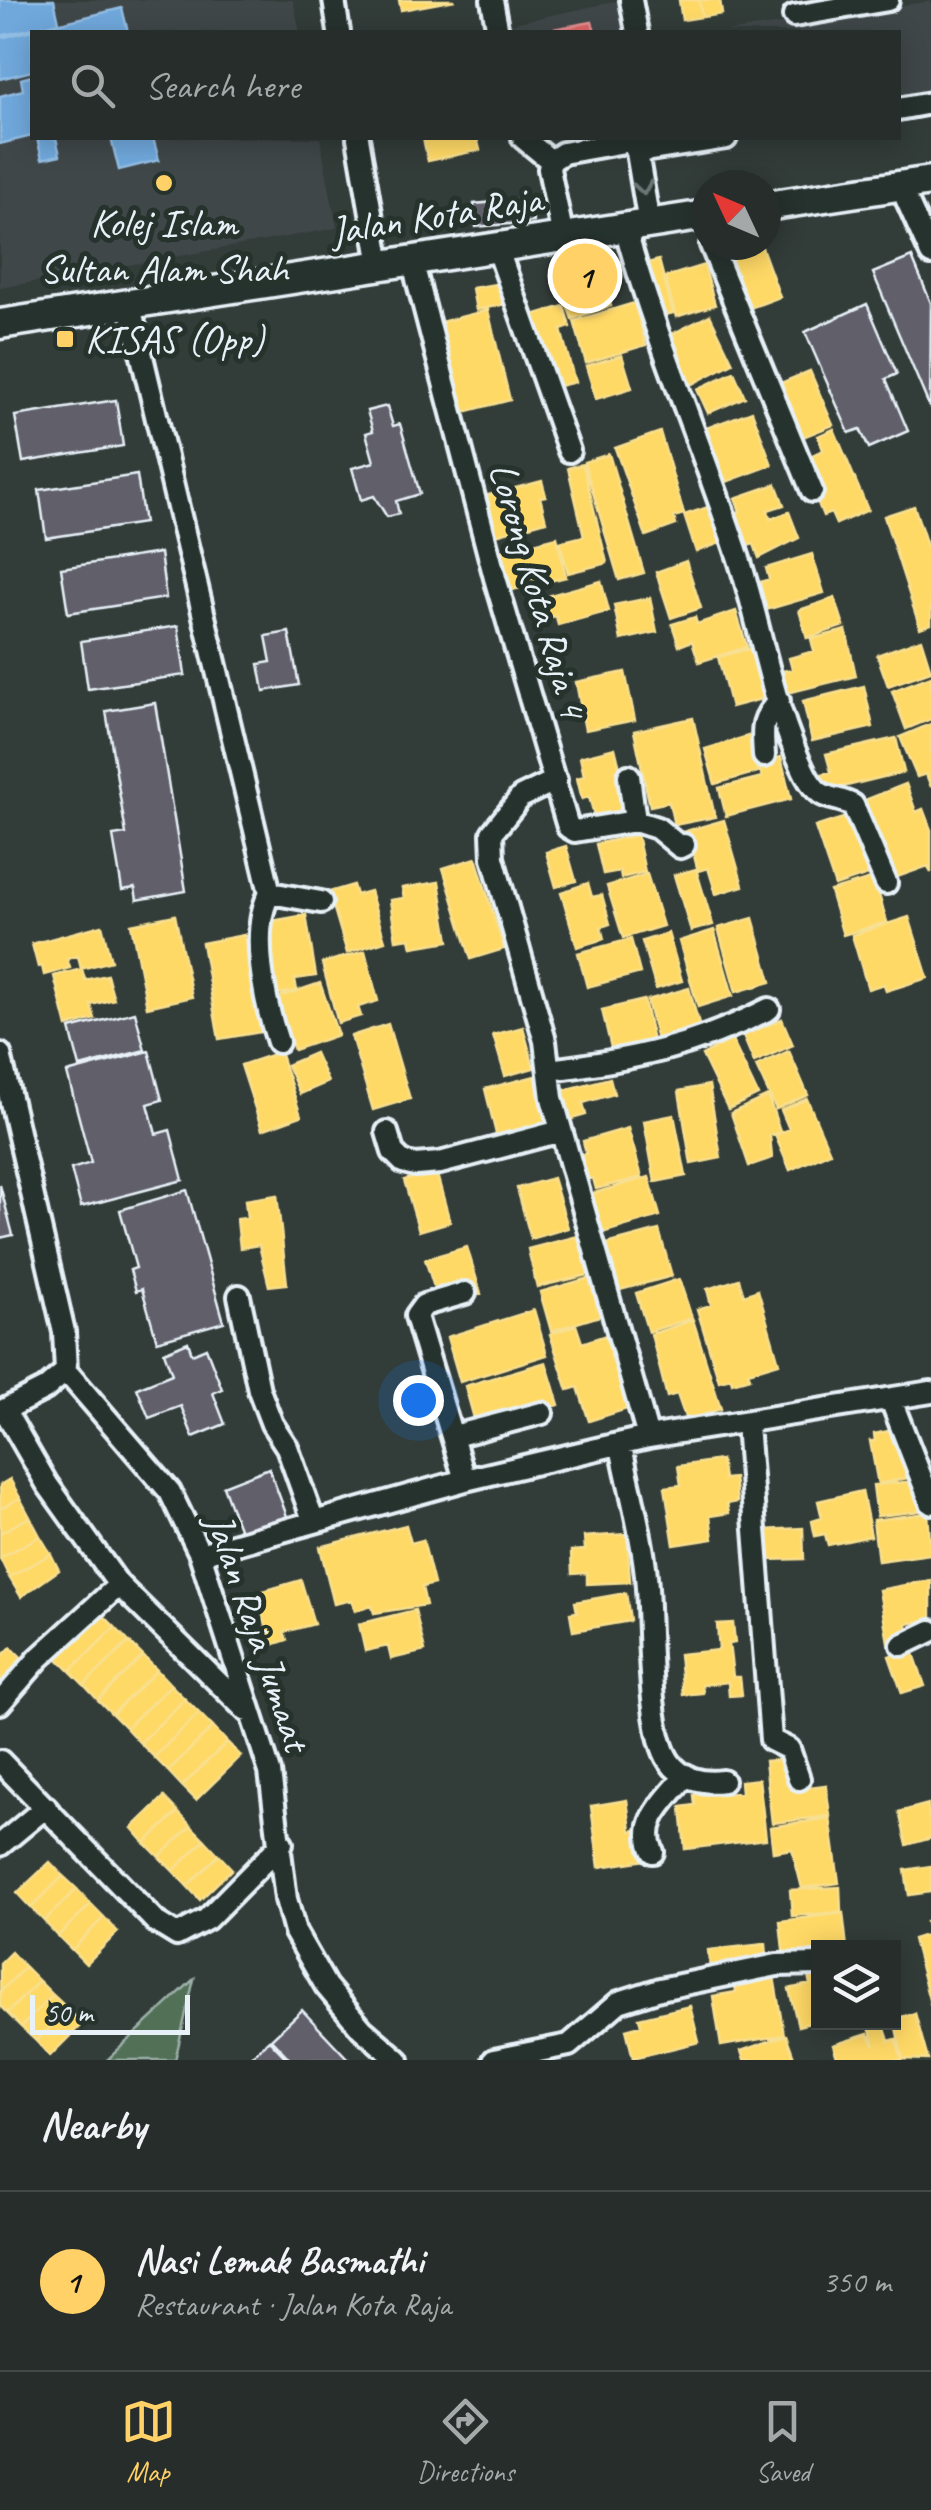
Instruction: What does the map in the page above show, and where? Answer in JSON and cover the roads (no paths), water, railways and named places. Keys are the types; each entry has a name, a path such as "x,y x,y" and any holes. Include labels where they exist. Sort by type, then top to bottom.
{"main road":[{"path":"781,204 931,181"},
{"name":"Jalan Kota Raja","path":"0,324 637,226 691,222"}],"street":[{"path":"334,0 340,30"},
{"path":"492,0 498,30"},
{"path":"631,0 637,30"},
{"path":"794,16 888,0"},
{"path":"901,108 931,103"},
{"path":"358,140 380,264"},
{"path":"526,140 552,160"},
{"path":"563,237 549,169 552,160 563,154 633,143 689,140"},
{"path":"633,143 637,226 649,317 736,548 780,702 805,773 821,796 853,806 886,883"},
{"path":"900,186 931,254"},
{"path":"497,247 569,450"},
{"name":"Lorong Kota Raja 4","path":"412,260 495,578 568,827 575,832 635,821"},
{"path":"718,260 812,491"},
{"path":"129,302 270,893 258,923 268,1012 278,1042"},
{"path":"764,756 760,732 765,714 780,702"},
{"path":"629,776 635,821 657,828 680,848 684,845"},
{"path":"556,780 521,797 492,832 493,858 528,974 561,1130 648,1437"},
{"path":"270,893 321,902"},
{"path":"549,1070 624,1062 672,1050 714,1037 769,1009"},
{"path":"0,1054 64,1332 66,1371 2,1412"},
{"path":"387,1132 393,1152 403,1162 416,1165 440,1163 561,1130"},
{"path":"459,1458 416,1316 424,1305 464,1292"},
{"path":"240,1296 259,1390 310,1518"},
{"name":"Jalan Raja Jumaat","path":"66,1371 170,1492 200,1554 270,1772 282,1843 286,1899 307,1958 362,2029 398,2060"},
{"path":"459,1458 620,1446 648,1437 931,1392"},
{"path":"892,1400 931,1503"},
{"name":"Jalan Raja Jumaat","path":"2,1412 120,1585 248,1712"},
{"path":"200,1554 280,1531 459,1458 542,1413"},
{"path":"747,1424 770,1740 788,1749 800,1778"},
{"path":"620,1446 646,1572 660,1735 669,1761 686,1774 701,1784 723,1781"},
{"path":"0,1703 40,1658 120,1585"},
{"path":"902,1645 931,1631"},
{"path":"0,1762 156,1922 177,1935 207,1919 282,1843"},
{"path":"653,1852 646,1839 651,1816 686,1774"},
{"path":"0,1846 46,1807"},
{"path":"494,2060 569,2046 619,2002 660,1989 777,1965 811,1964"}],"place":[{"name":"Kolej Islam Sultan Alam Shah","path":"164,183"},
{"name":"Nasi Lemak Basmathi","path":"585,276"},
{"name":"KISAS (Opp)","path":"65,339"}]}
